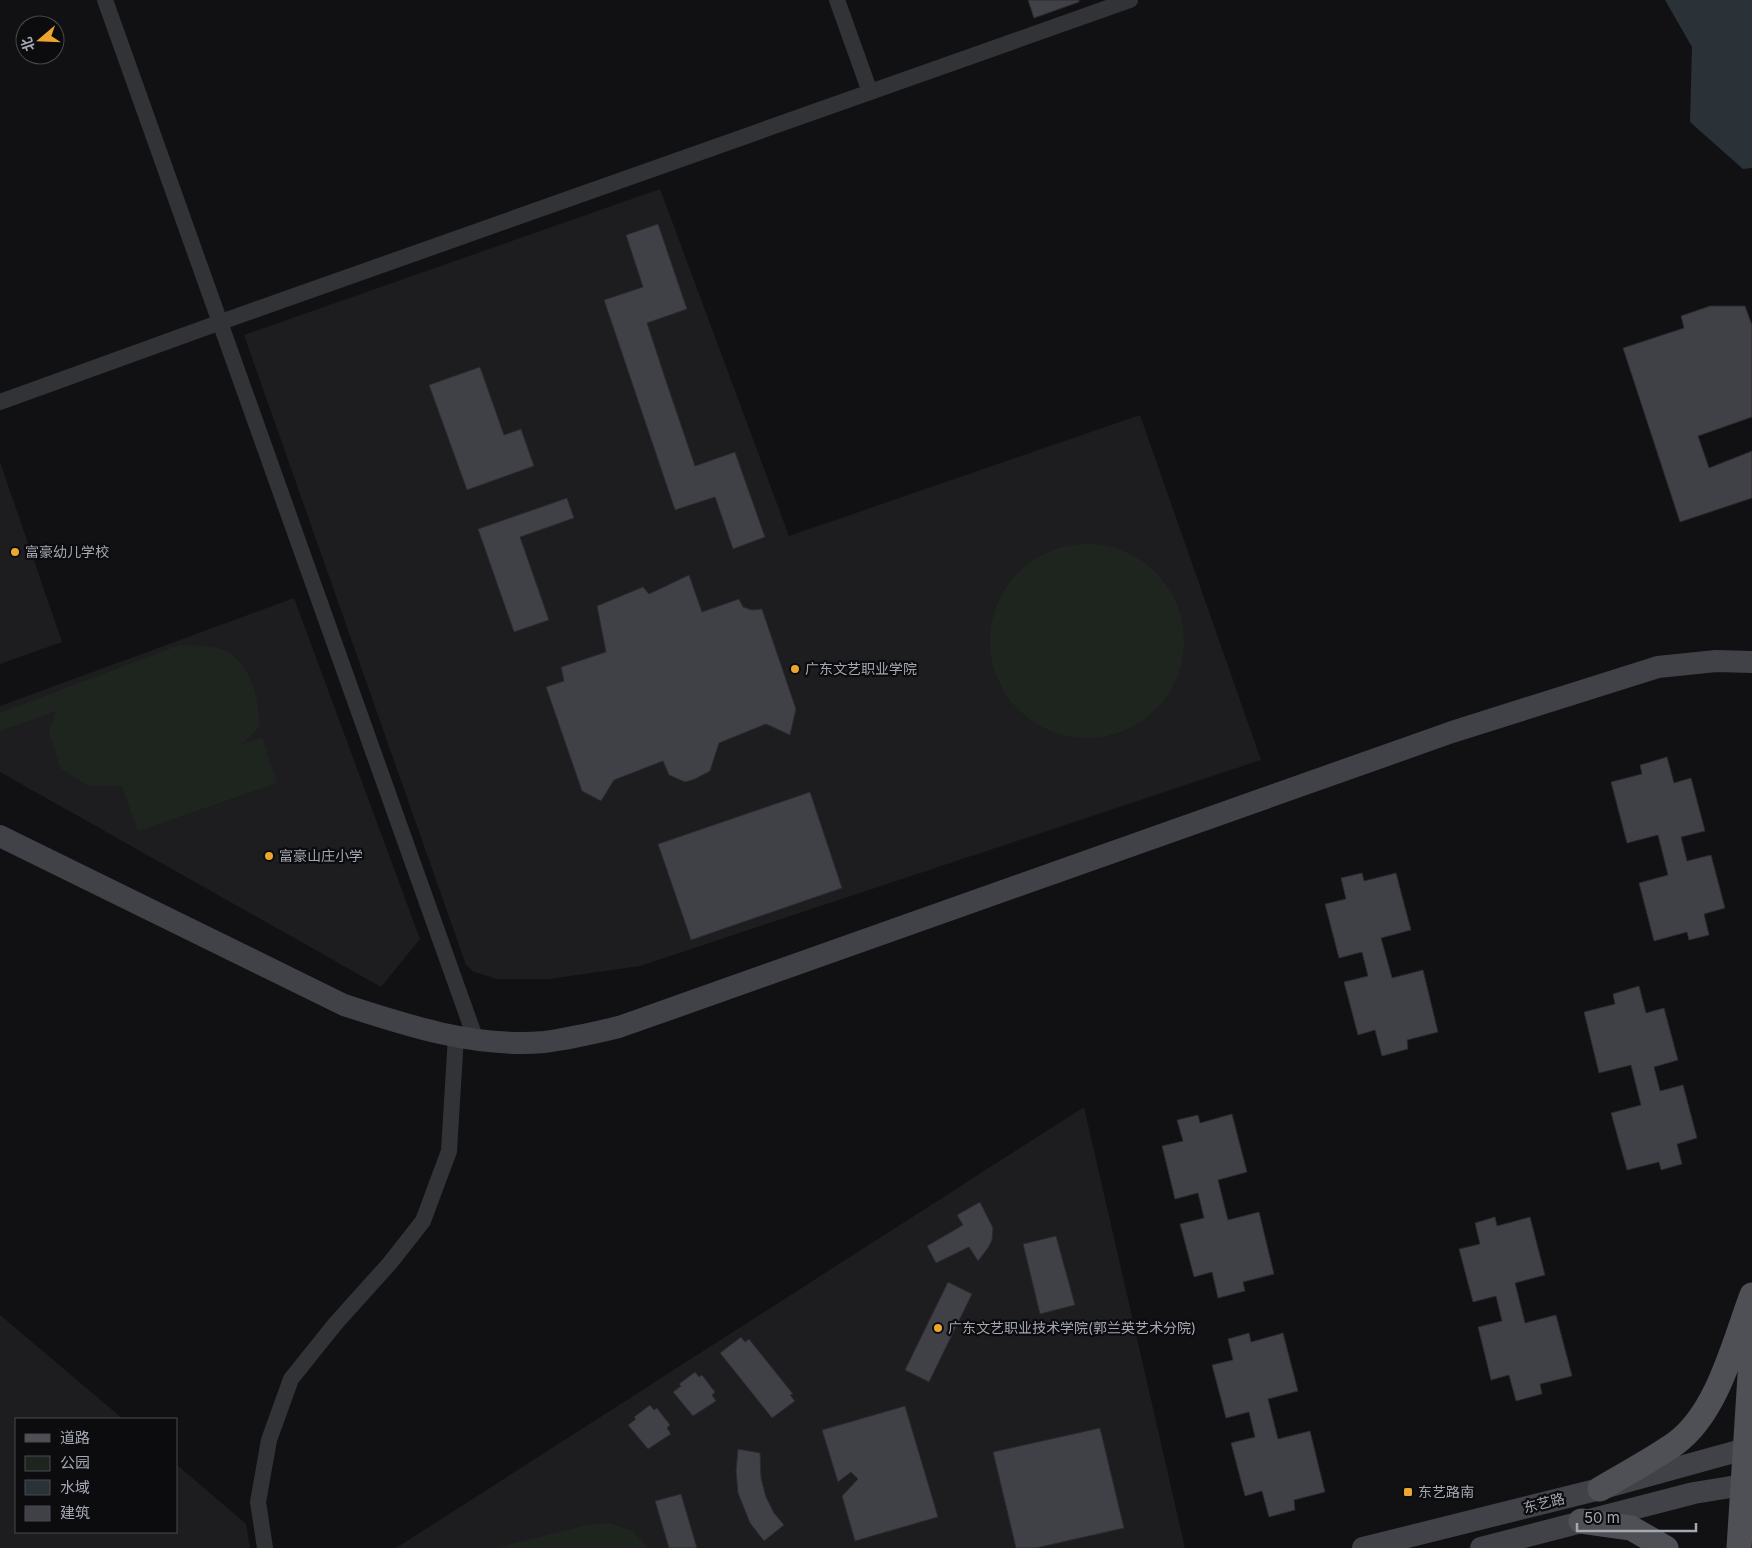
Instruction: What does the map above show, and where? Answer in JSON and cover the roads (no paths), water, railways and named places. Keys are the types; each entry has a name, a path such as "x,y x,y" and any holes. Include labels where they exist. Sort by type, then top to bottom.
{"main road":[{"path":"1600,1489 1676,1443 1697,1423 1712,1401 1752,1295"},
{"path":"1738,1548 1747,1485 1752,1344"},
{"path":"1581,1521 1631,1528 1666,1548"}],"street":[{"path":"105,0 221,322 466,1038 449,1152 423,1221 390,1263 336,1323 291,1379 269,1440 258,1502 265,1548"},
{"path":"837,0 870,92"},
{"path":"0,402 1130,0"},
{"path":"0,836 344,1005 393,1021 466,1038 542,1042 619,1027 1452,732 1658,667 1716,661 1752,662"},
{"name":"东艺路","path":"1364,1548 1600,1489 1748,1449"},
{"name":"东艺路","path":"1481,1548 1694,1493 1747,1485"}],"water":[{"path":"1665,0 1752,0 1752,168 1743,169 1690,122 1692,47"}],"place":[{"name":"富豪幼儿学校","path":"15,552"},
{"name":"广东文艺职业学院","path":"795,669"},
{"name":"富豪山庄小学","path":"269,856"},
{"name":"广东文艺职业技术学院(郭兰英艺术分院)","path":"938,1328"},
{"name":"东艺路南","path":"1408,1492"}]}
